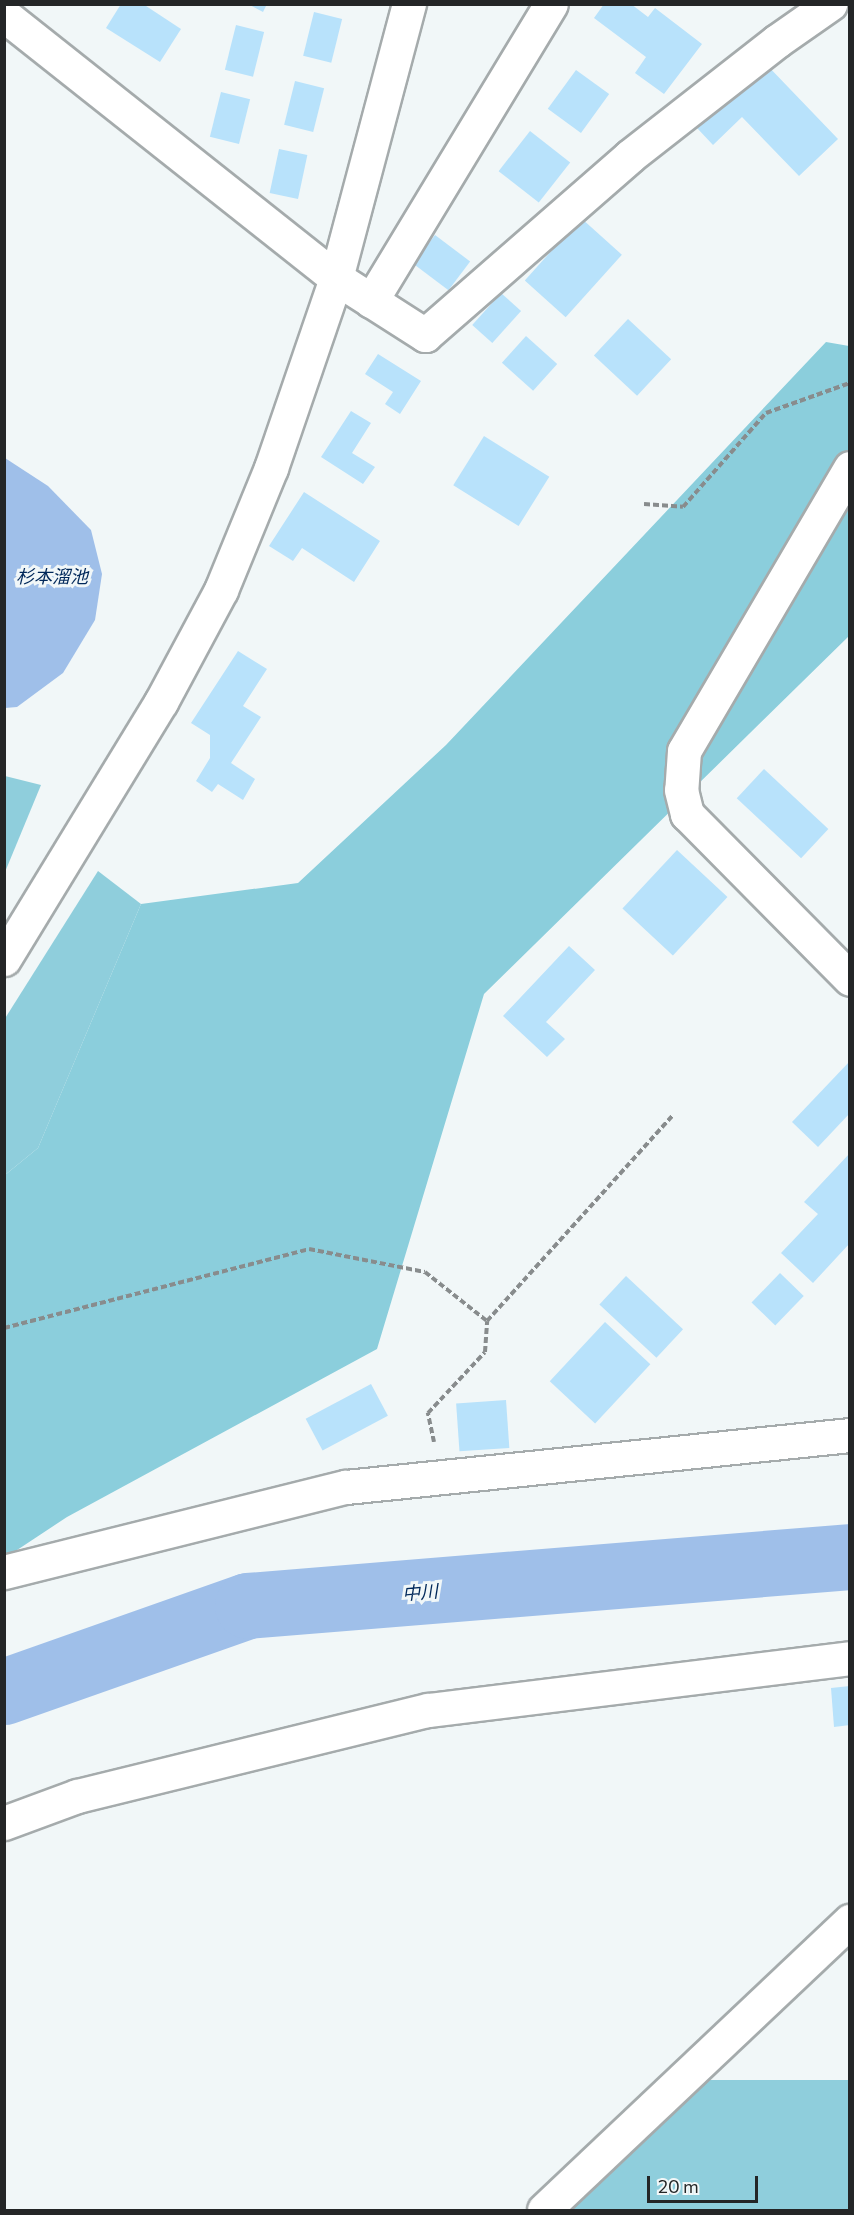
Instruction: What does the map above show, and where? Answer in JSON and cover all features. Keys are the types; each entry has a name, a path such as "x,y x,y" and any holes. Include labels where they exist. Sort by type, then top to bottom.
{"street":[{"path":"4,959 161,702 221,590 271,468 336,279 409,4"},
{"path":"371,301 551,4"},
{"path":"4,15 336,279 424,335 630,156 777,41 831,4"},
{"path":"849,468 684,751 681,790 687,814 849,979"},
{"path":"4,1572 346,1487 849,1436"},
{"path":"4,1823 77,1796 428,1710 849,1658"},
{"path":"544,2211 849,1921"}],"path":[{"path":"644,504 683,507 766,413 849,383"},
{"path":"441,1478 428,1413 485,1352 487,1321 672,1116"},
{"path":"4,1328 309,1249 424,1272 487,1321"}],"shaded area":[{"path":"826,342 849,346 849,636 484,994 377,1349 67,1517 5,1558 5,1175 38,1148 141,904 298,883 446,745"},
{"path":"4,776 41,785 5,872"},
{"path":"98,871 141,904 38,1148 5,1175 4,1020"},
{"path":"697,2080 849,2080 849,2210 566,2210"}],"water":[{"name":"杉本溜池","path":"5,458 48,486 91,530 102,574 95,620 63,673 17,707 5,708"}],"building":[{"path":"121,4 143,4 181,29 160,62 106,28"},
{"path":"248,4 267,4 263,12"},
{"path":"604,4 631,4 648,17 655,8 702,44 664,94 635,73 646,57 594,18"},
{"path":"314,12 342,19 331,63 303,56"},
{"path":"236,25 264,32 253,77 225,70"},
{"path":"765,63 838,139 799,176 742,117 713,145 697,128"},
{"path":"576,70 609,94 581,133 548,109"},
{"path":"295,81 324,88 313,132 284,125"},
{"path":"221,92 250,99 239,144 210,137"},
{"path":"530,131 570,162 539,203 499,171"},
{"path":"279,149 307,155 298,199 270,193"},
{"path":"581,218 622,255 566,317 525,280"},
{"path":"435,235 470,261 448,290 413,264"},
{"path":"501,293 521,311 492,343 472,325"},
{"path":"628,319 671,359 637,396 594,356"},
{"path":"526,336 557,364 533,391 502,363"},
{"path":"378,354 421,381 400,414 385,404 393,392 365,374"},
{"path":"351,411 371,423 352,453 375,467 363,484 321,457"},
{"path":"484,436 549,477 519,526 453,485"},
{"path":"304,492 380,541 354,582 302,548 293,561 269,546"},
{"path":"238,651 267,669 243,706 261,717 231,763 255,779 243,800 218,784 212,792 196,781 210,758 210,735 191,723"},
{"path":"764,769 828,829 801,858 737,798"},
{"path":"677,850 727,897 673,956 622,909"},
{"path":"569,946 595,970 546,1022 565,1039 547,1057 503,1016"},
{"path":"850,1061 850,1113 818,1147 792,1122"},
{"path":"850,1153 850,1243 813,1283 781,1253 818,1214 804,1202"},
{"path":"780,1273 804,1296 775,1325 752,1302"},
{"path":"626,1276 683,1329 656,1358 599,1305"},
{"path":"605,1322 650,1364 595,1424 550,1381"},
{"path":"371,1384 388,1416 323,1451 306,1419"},
{"path":"506,1400 509,1448 459,1451 456,1403"},
{"path":"850,1686 850,1725 834,1727 831,1688"}],"waterway":[{"name":"中川","path":"4,1692 248,1606 850,1557"}]}
